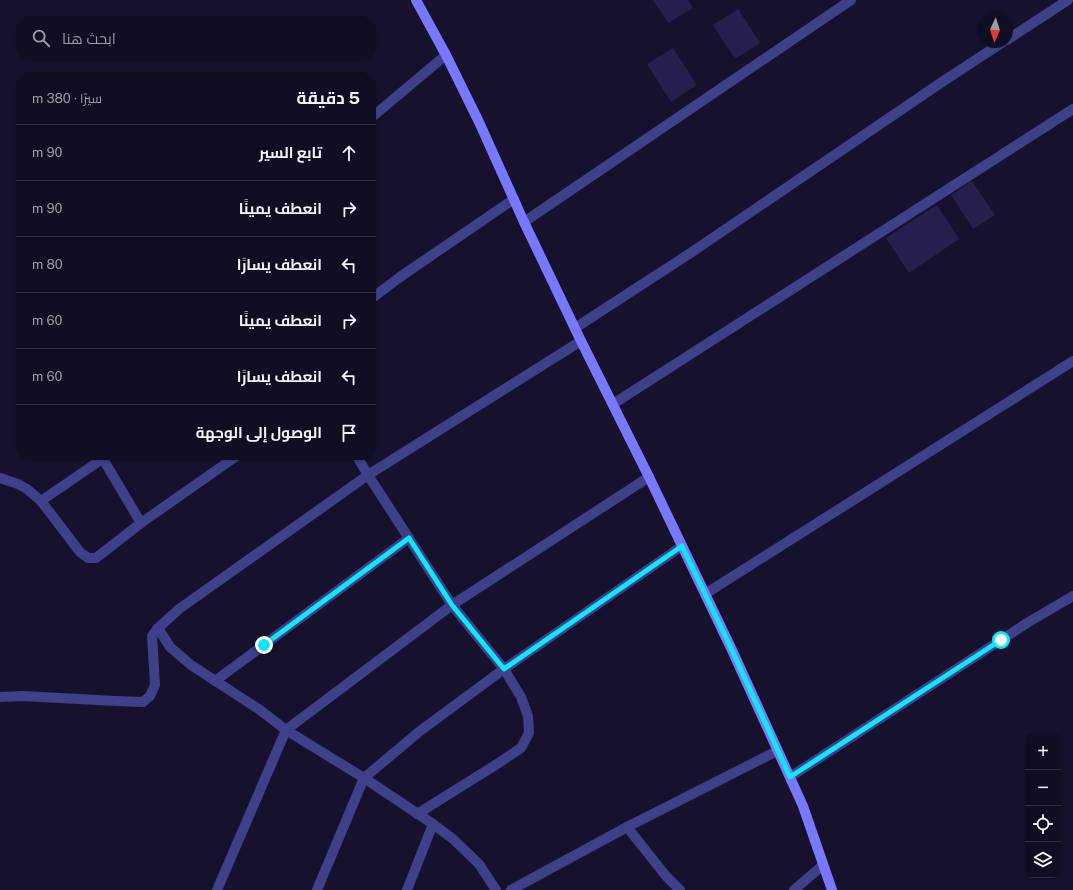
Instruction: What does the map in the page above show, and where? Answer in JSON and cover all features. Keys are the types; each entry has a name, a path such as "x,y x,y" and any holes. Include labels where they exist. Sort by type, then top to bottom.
{"main road":[{"path":"416,0 446,55 479,122 524,222 580,340 649,477 705,594 803,806 832,890"}],"street":[{"path":"524,222 852,0"},
{"path":"1013,36 1068,0"},
{"path":"575,328 692,252 994,48"},
{"path":"376,114 446,55"},
{"path":"612,404 1073,109"},
{"path":"376,295 400,277 514,200"},
{"path":"0,697 23,696 143,702 150,696 155,685 152,636 158,628 179,609 368,475 580,340"},
{"path":"705,594 1073,361"},
{"path":"41,501 101,460"},
{"path":"107,460 141,523"},
{"path":"0,478 18,484 27,489 41,501 80,552 88,558 96,558 141,523 231,460"},
{"path":"359,460 452,605 504,669 522,697 528,716 529,733 521,748 417,814"},
{"path":"217,890 286,730 452,605 649,477"},
{"path":"215,681 409,538"},
{"path":"317,890 364,778 420,731 504,669 682,546"},
{"path":"790,777 1027,623 1073,596"},
{"path":"158,628 170,647 191,665 260,710 286,730 364,778 453,839 479,864 496,890"},
{"path":"511,890 627,827 777,751"},
{"path":"407,890 433,824"},
{"path":"627,827 666,876 680,890"},
{"path":"794,890 823,865"}],"building":[{"path":"653,0 688,0 693,8 668,23"},
{"path":"738,9 760,43 735,59 713,25"},
{"path":"673,48 697,85 671,102 647,64"},
{"path":"972,181 995,215 973,229 951,195"},
{"path":"937,205 959,239 909,273 886,238"}],"route":[{"path":"264,645 409,538 452,605 504,669 682,546 790,777 1001,640"}]}
